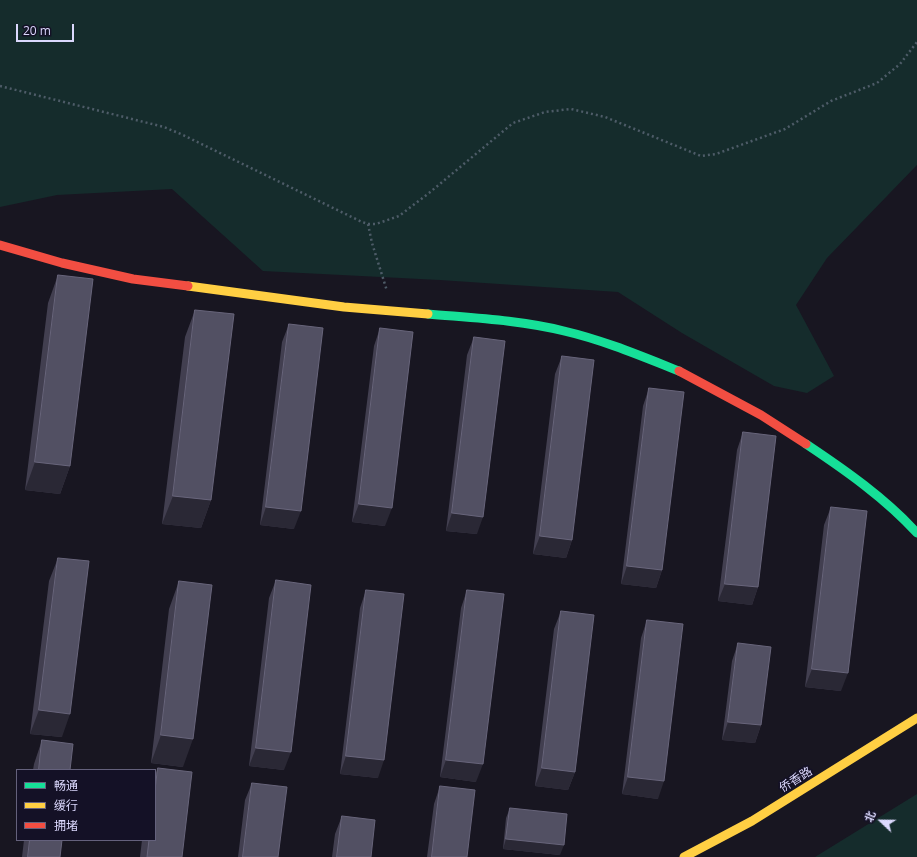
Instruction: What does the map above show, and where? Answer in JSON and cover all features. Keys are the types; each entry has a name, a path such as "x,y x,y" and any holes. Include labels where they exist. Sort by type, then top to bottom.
{"street":[{"path":"0,245 62,263 133,279 344,307 512,321 564,331 615,346 681,372 761,415 827,458 866,486 917,533"},
{"name":"侨香路","path":"684,857 752,821 917,718"}],"path":[{"path":"0,86 164,127 368,224 376,224 399,216 513,123 545,112 571,109 605,117 701,156 716,154 785,129 831,101 877,83 900,64 917,42"},
{"path":"368,224 392,311"}],"green space":[{"path":"0,0 917,0 917,165 827,258 796,305 834,376 807,393 774,386 682,333 618,292 440,280 263,271 172,189 57,195 0,207"},
{"path":"917,794 917,857 815,857"}],"building":[{"path":"58,275 93,279 70,466 35,462"},
{"path":"195,310 234,314 211,500 173,496"},
{"path":"289,324 323,328 301,511 266,507"},
{"path":"380,328 413,332 392,508 359,504"},
{"path":"474,337 505,341 483,517 452,513"},
{"path":"562,356 594,360 572,540 540,536"},
{"path":"649,388 684,392 662,570 627,566"},
{"path":"743,432 776,436 758,587 725,584"},
{"path":"831,507 867,511 848,673 812,669"},
{"path":"58,558 89,561 70,714 39,710"},
{"path":"276,580 311,585 291,752 256,748"},
{"path":"179,581 212,585 193,739 161,735"},
{"path":"366,590 404,594 384,760 346,756"},
{"path":"467,590 504,594 483,764 446,760"},
{"path":"561,611 594,615 575,772 542,768"},
{"path":"647,620 683,624 664,781 628,777"},
{"path":"738,643 771,647 761,725 728,722"},
{"path":"42,740 73,744 70,769 39,769"},
{"path":"158,768 192,772 182,857 147,857 149,841 156,841 156,783"},
{"path":"252,783 287,787 278,857 243,857"},
{"path":"440,786 475,790 467,857 432,857"},
{"path":"510,808 567,814 564,845 506,839"},
{"path":"342,816 375,820 371,857 337,857"},
{"path":"30,841 62,841 60,857 28,857"}],"traffic: fast":[{"path":"428,314 479,318 547,327 608,344 679,371"},
{"path":"806,444 850,474 878,496 917,533"}],"traffic: slow":[{"path":"188,286 344,307 428,314"},
{"path":"684,857 752,821 917,718"}],"traffic: jam":[{"path":"0,245 62,263 133,279 188,286"},
{"path":"679,371 761,415 806,444"}]}
